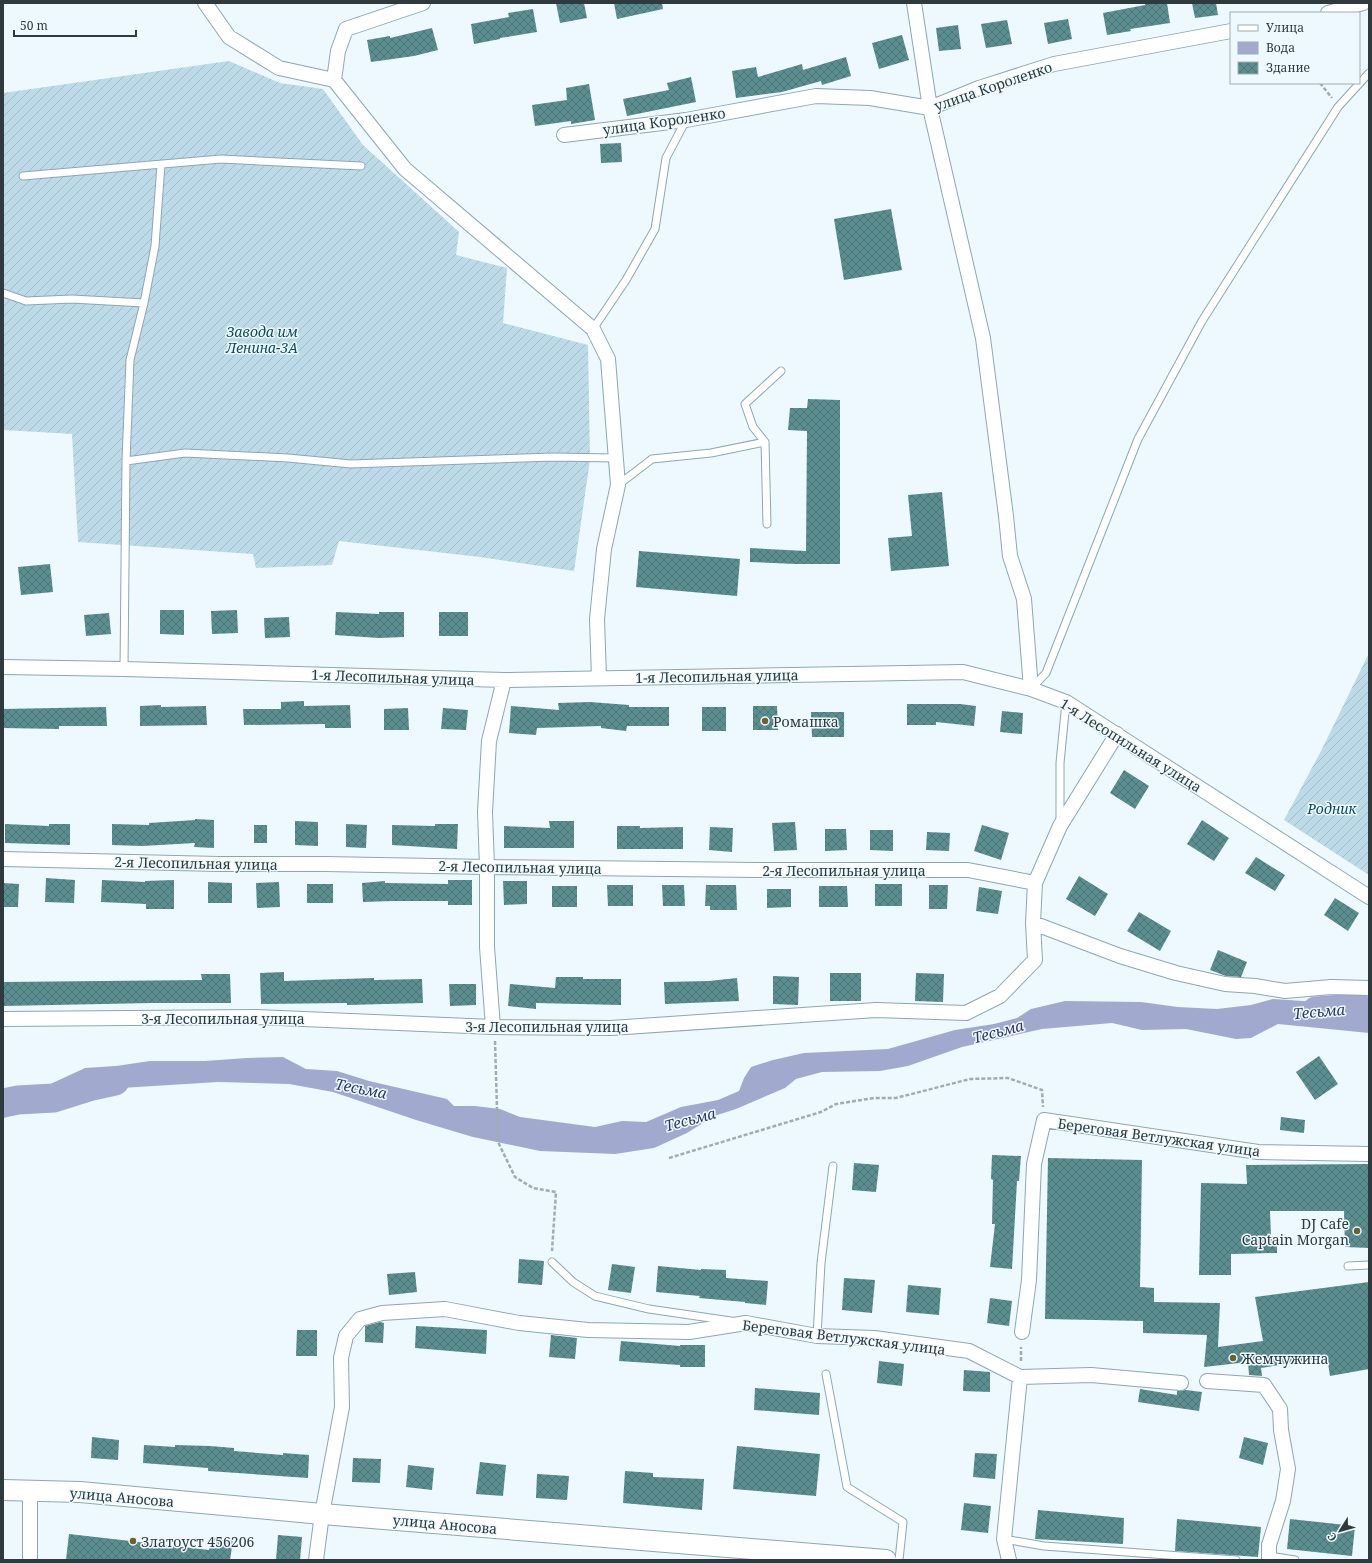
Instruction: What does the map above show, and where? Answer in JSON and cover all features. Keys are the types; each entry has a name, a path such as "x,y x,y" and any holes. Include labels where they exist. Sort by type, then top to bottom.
{"main road":[{"name":"улица Аносова","path":"3,1490 80,1492 322,1514 886,1560"}],"street":[{"path":"205,3 229,37 279,68 334,80 405,169 593,329 608,359 618,485 604,549 598,619 599,678"},
{"path":"334,80 338,51 346,30 423,3"},
{"path":"914,3 930,108 983,338 1010,556 1024,599 1031,689"},
{"path":"1331,12 1362,3"},
{"name":"улица Короленко","path":"564,135 686,120 816,96 870,98 930,108 980,88 1054,64 1230,31"},
{"name":"1-я Лесопильная улица","path":"3,667 504,680 963,672 1031,689 1066,702 1369,897"},
{"path":"494,1027 487,947 485,812 489,742 504,680"},
{"path":"1035,883 1060,826 1117,734"},
{"name":"2-я Лесопильная улица","path":"3,859 487,868 968,870 1035,883"},
{"name":"3-я Лесопильная улица","path":"3,1019 256,1016 494,1027 611,1028 876,1010 966,1013 1000,996 1035,960 1033,923 1035,883"},
{"path":"1033,923 1120,956 1176,973 1225,984 1255,986 1285,991 1331,987 1369,988"},
{"name":"Береговая Ветлужская улица","path":"1022,1332 1029,1280 1034,1164 1044,1120 1258,1152 1369,1154"},
{"name":"Береговая Ветлужская улица","path":"322,1514 342,1407 341,1358 346,1336 360,1319 382,1313 445,1309 519,1323 588,1330 690,1332 746,1323 817,1336 874,1338 969,1351 1020,1377 1092,1375 1182,1382"},
{"path":"1009,1560 1004,1539 1020,1377"},
{"path":"1207,1381 1264,1385 1280,1409 1281,1430 1288,1469 1283,1500 1269,1545 1269,1558"},
{"path":"30,1490 30,1560"},
{"path":"316,1560 322,1514"}],"lane":[{"path":"1360,83 1369,73"},
{"path":"1031,689 1046,673 1138,439 1202,321 1338,107 1359,84"},
{"path":"593,329 626,280 655,229 666,158 686,120"},
{"path":"23,176 221,159 361,166"},
{"path":"124,669 126,461 130,360 156,246 161,164"},
{"path":"3,293 26,301 72,299 144,303"},
{"path":"768,524 765,442 753,427 745,404 781,371"},
{"path":"618,485 652,459 711,453 765,442"},
{"path":"126,461 185,453 288,458 351,464 553,457 615,458"},
{"path":"1060,826 1060,763 1066,702"},
{"path":"817,1336 821,1263 833,1166"},
{"path":"552,1262 573,1282 595,1296 649,1309 746,1323"},
{"path":"1348,1266 1369,1265"},
{"path":"826,1374 847,1488 903,1522 899,1560"},
{"path":"1004,1539 1044,1546 1236,1560"},
{"path":"1269,1558 1295,1560"}],"path":[{"path":"1321,84 1338,107"},
{"path":"494,1027 498,1142 514,1177 533,1188 556,1192 552,1262"},
{"path":"669,1158 821,1112 836,1104 874,1098 896,1098 970,1079 1008,1078 1042,1090 1044,1120"},
{"path":"1020,1377 1022,1332"}],"green space":[{"name":"Завода им Ленина-3А","path":"229,61 280,83 323,89 363,145 459,232 456,255 507,268 503,323 588,345 590,460 574,571 480,557 339,541 332,565 256,568 253,554 78,542 72,434 3,430 3,93"},
{"name":"Родник","path":"1369,653 1369,875 1284,820 1321,751"}],"water":[{"path":"1337,998 1369,1012 1369,1033 1278,1024 1251,1038 1236,1039 1186,1029 1142,1030 1112,1023 1042,1029 962,1047 908,1066 880,1071 822,1072 796,1079 785,1088 736,1109 714,1116 687,1133 654,1148 615,1154 540,1151 473,1137 416,1120 333,1092 289,1084 218,1082 73,1091 47,1105 3,1118 3,1088 31,1093 85,1068 116,1066 150,1061 205,1061 283,1057 306,1069 337,1071 369,1081 447,1099 454,1106 475,1106 500,1109 520,1117 595,1127 622,1121 646,1122 681,1107 718,1100 739,1091 744,1078 751,1067 773,1060 804,1053 888,1049 955,1030 994,1024 1017,1018 1031,1009 1065,1001 1141,1002 1178,1007 1217,1009 1251,1005 1273,999 1319,1002"}],"building":[{"path":"556,3 584,3 587,18 560,23"},
{"path":"614,3 662,3 663,9 617,19"},
{"path":"1145,3 1167,3 1170,23 1130,29 1131,31 1107,35 1103,13 1145,5"},
{"path":"1192,3 1216,3 1218,15 1195,18"},
{"path":"533,9 537,32 474,44 471,24 509,17 508,13"},
{"path":"1068,19 1072,39 1048,44 1044,23"},
{"path":"1007,20 1012,44 986,48 981,24"},
{"path":"958,25 961,49 939,51 936,28"},
{"path":"432,28 438,50 414,56 371,62 367,40 390,36 390,38"},
{"path":"902,35 909,60 879,69 872,43"},
{"path":"846,57 851,76 822,85 821,81 782,92 736,98 732,71 756,67 758,77 802,64 803,70"},
{"path":"691,77 696,102 627,116 623,99 669,90 667,83"},
{"path":"589,84 595,120 571,124 571,121 535,126 532,105 567,100 566,88"},
{"path":"621,143 622,162 601,163 600,144"},
{"path":"891,209 902,270 844,280 834,219"},
{"path":"808,399 840,400 840,564 750,562 750,548 806,551 807,431 788,430 790,408 807,408"},
{"path":"942,492 949,566 891,571 888,538 912,536 908,495"},
{"path":"639,551 740,559 737,596 636,587"},
{"path":"50,564 53,592 21,595 18,567"},
{"path":"160,610 184,610 184,635 160,634"},
{"path":"237,610 238,633 212,634 211,611"},
{"path":"336,612 379,614 379,612 404,612 404,637 379,638 335,635"},
{"path":"439,612 468,612 468,636 439,636"},
{"path":"109,613 111,634 86,636 84,615"},
{"path":"289,617 290,637 265,638 264,618"},
{"path":"304,701 304,706 350,705 351,728 325,728 325,724 244,725 243,709 281,709 281,702"},
{"path":"590,702 629,705 629,707 669,707 669,726 627,726 626,731 601,728 601,726 537,728 536,735 509,733 511,706 559,710 558,703"},
{"path":"907,704 960,704 976,706 974,726 936,722 936,725 907,725"},
{"path":"161,705 161,707 206,706 207,725 140,726 140,706"},
{"path":"753,706 777,706 778,730 753,730"},
{"path":"106,707 107,726 59,726 59,729 3,728 3,709"},
{"path":"702,707 726,707 726,731 702,731"},
{"path":"408,708 409,730 384,730 384,709"},
{"path":"443,708 468,710 466,730 441,729"},
{"path":"1002,711 1023,713 1022,734 1000,732"},
{"path":"811,712 844,712 844,737 812,737"},
{"path":"1124,770 1149,786 1135,809 1110,793"},
{"path":"195,819 214,820 214,848 194,847 195,843 142,846 112,845 112,824 149,825 149,823"},
{"path":"1202,820 1229,838 1214,861 1187,844"},
{"path":"295,821 318,822 318,846 295,845"},
{"path":"549,821 574,821 574,848 504,848 504,826 550,828"},
{"path":"795,822 797,850 774,851 772,823"},
{"path":"5,824 49,826 49,824 70,824 70,845 5,843"},
{"path":"346,824 367,825 366,848 346,847"},
{"path":"435,824 458,824 457,849 392,845 392,825 435,826"},
{"path":"254,825 267,825 267,843 254,843"},
{"path":"982,825 1009,833 1001,860 974,851"},
{"path":"617,826 640,826 640,828 683,827 683,849 617,849"},
{"path":"710,827 733,828 732,852 709,850"},
{"path":"825,829 846,829 847,850 825,851"},
{"path":"870,830 893,830 893,851 870,850"},
{"path":"927,832 950,833 949,851 926,850"},
{"path":"1256,857 1285,875 1275,891 1245,873"},
{"path":"1079,876 1108,894 1095,916 1066,899"},
{"path":"46,878 75,880 74,903 45,902"},
{"path":"102,880 145,882 174,880 174,909 146,909 146,904 101,902"},
{"path":"448,880 472,880 472,905 448,905 448,901 363,902 362,883 385,881 385,883 448,884"},
{"path":"503,881 527,881 527,904 504,905"},
{"path":"208,882 232,883 232,903 208,903"},
{"path":"279,882 280,907 257,908 256,883"},
{"path":"3,883 19,884 18,907 3,907"},
{"path":"307,884 333,884 333,903 307,903"},
{"path":"875,884 902,884 902,906 875,906"},
{"path":"607,885 633,885 633,906 608,906"},
{"path":"662,885 684,885 685,906 663,906"},
{"path":"706,885 736,885 737,910 710,910 710,906 705,906"},
{"path":"929,885 948,885 947,909 929,909"},
{"path":"552,886 577,886 577,907 552,907"},
{"path":"819,886 847,886 848,907 819,907"},
{"path":"979,887 1002,891 998,914 976,911"},
{"path":"767,889 791,889 791,907 767,908"},
{"path":"1335,898 1359,913 1348,931 1324,915"},
{"path":"1139,912 1171,931 1160,951 1127,931"},
{"path":"1218,950 1247,962 1241,977 1226,976 1210,970"},
{"path":"284,972 284,981 374,978 374,980 422,979 423,1003 347,1005 347,1003 261,1004 260,973"},
{"path":"830,973 861,973 861,1001 830,1001"},
{"path":"916,973 944,974 943,1002 915,1001"},
{"path":"201,974 230,974 231,1003 3,1006 3,982 202,980"},
{"path":"773,976 799,977 798,1005 773,1004"},
{"path":"556,977 621,979 621,1005 536,1003 536,1009 508,1006 510,984 555,988"},
{"path":"737,978 739,1001 665,1004 664,982 709,981"},
{"path":"449,984 476,984 476,1005 450,1006"},
{"path":"1319,1056 1338,1084 1315,1100 1296,1072"},
{"path":"1281,1117 1305,1120 1304,1133 1280,1130"},
{"path":"992,1155 1021,1156 1019,1181 1017,1181 1012,1269 990,1267 995,1224 992,1224"},
{"path":"1048,1158 1142,1160 1140,1287 1154,1288 1154,1302 1220,1303 1218,1347 1263,1341 1255,1297 1369,1282 1369,1369 1330,1376 1327,1357 1261,1368 1262,1376 1249,1375 1248,1362 1204,1367 1207,1335 1143,1333 1143,1321 1045,1319"},
{"path":"854,1163 879,1165 876,1192 852,1190"},
{"path":"1369,1164 1369,1248 1345,1247 1344,1211 1270,1211 1271,1236 1277,1236 1277,1253 1231,1254 1231,1275 1199,1275 1201,1183 1247,1184 1246,1165"},
{"path":"519,1259 544,1261 542,1285 518,1283"},
{"path":"612,1264 635,1267 631,1293 608,1290"},
{"path":"658,1266 701,1270 726,1270 726,1278 768,1281 766,1305 656,1292"},
{"path":"415,1272 417,1292 389,1295 387,1274"},
{"path":"844,1278 875,1280 872,1313 842,1310"},
{"path":"908,1285 941,1288 939,1315 906,1312"},
{"path":"990,1298 1012,1301 1009,1326 987,1323"},
{"path":"380,1322 384,1323 383,1343 365,1342 365,1326"},
{"path":"416,1326 487,1330 486,1354 415,1348"},
{"path":"297,1330 317,1330 317,1356 296,1356"},
{"path":"551,1335 577,1338 575,1359 549,1357"},
{"path":"621,1341 680,1346 705,1345 705,1367 680,1367 680,1365 619,1361"},
{"path":"879,1361 904,1364 902,1386 877,1383"},
{"path":"964,1370 990,1372 990,1392 963,1391"},
{"path":"755,1388 820,1393 819,1415 754,1410"},
{"path":"1140,1389 1177,1395 1177,1391 1186,1390 1202,1392 1199,1411 1138,1402"},
{"path":"92,1437 119,1440 118,1460 91,1458"},
{"path":"1244,1437 1268,1443 1263,1465 1239,1458"},
{"path":"144,1445 175,1447 175,1445 210,1446 234,1448 234,1451 283,1455 283,1453 309,1455 308,1478 208,1471 208,1468 143,1463"},
{"path":"737,1446 820,1454 816,1496 733,1489"},
{"path":"975,1453 997,1454 995,1479 973,1477"},
{"path":"353,1458 381,1459 380,1483 352,1482"},
{"path":"480,1462 506,1465 503,1496 476,1494"},
{"path":"408,1465 434,1468 432,1490 406,1487"},
{"path":"625,1471 653,1473 653,1477 704,1479 702,1510 623,1503"},
{"path":"537,1474 569,1476 567,1500 536,1498"},
{"path":"964,1503 991,1506 988,1533 961,1530"},
{"path":"1038,1510 1124,1518 1123,1544 1035,1539"},
{"path":"1177,1519 1261,1527 1258,1557 1175,1551"},
{"path":"1290,1519 1355,1526 1352,1556 1287,1549"},
{"path":"69,1534 209,1550 210,1537 233,1540 230,1560 66,1560"},
{"path":"278,1535 302,1537 300,1560 276,1560"}],"waterway":[{"name":"Тесьма","path":"1316,1011 1356,1008 1369,1012"},
{"name":"Тесьма","path":"3,1103 18,1100 54,1098 92,1086 115,1081"}],"place":[{"name":"Ромашка","path":"765,721"},
{"name":"DJ Cafe Captain Morgan","path":"1357,1231"},
{"name":"Жемчужина","path":"1233,1358"},
{"name":"Златоуст 456206","path":"133,1541"}]}
